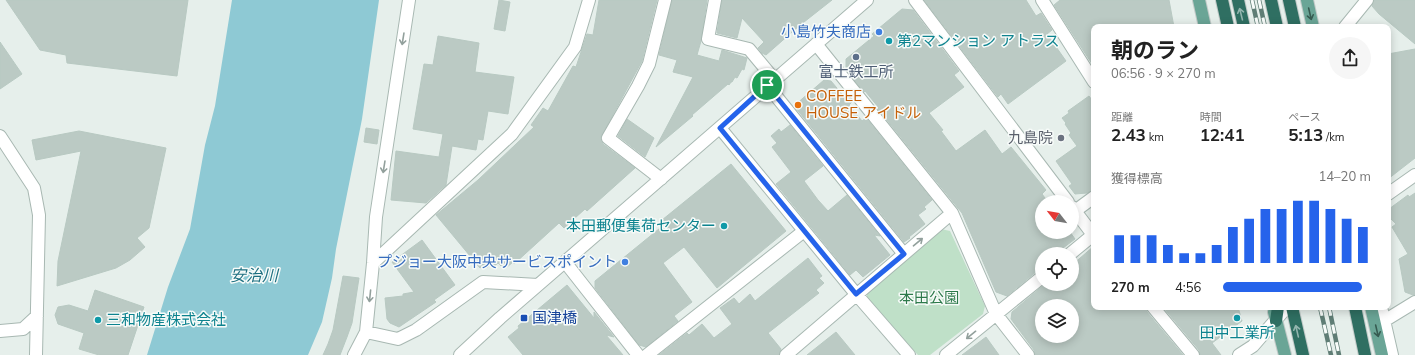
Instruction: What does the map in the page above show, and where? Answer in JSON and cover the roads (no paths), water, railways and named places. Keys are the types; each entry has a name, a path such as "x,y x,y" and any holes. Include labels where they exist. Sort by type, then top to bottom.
{"highway":[{"path":"1222,0 1227,24"},
{"path":"1238,0 1243,24"},
{"path":"1271,0 1276,24"},
{"path":"1289,0 1294,24"},
{"path":"1276,321 1278,310"},
{"path":"1293,310 1303,355"},
{"path":"1356,310 1366,355"}],"main road":[{"path":"1199,0 1203,24"},
{"path":"1307,0 1312,24"},
{"path":"1274,310 1285,355"},
{"path":"1372,310 1382,355"}],"street":[{"path":"354,355 366,332 376,217 409,0"},
{"path":"373,263 512,134 575,47 589,0"},
{"path":"661,179 608,138 649,64 665,0"},
{"path":"715,0 708,39 749,49 771,82 904,254"},
{"path":"464,353 538,285 867,0"},
{"path":"915,0 1063,195"},
{"path":"1042,0 1091,77"},
{"path":"1347,24 1367,0"},
{"path":"816,44 952,213 996,314 1028,355"},
{"path":"720,128 856,294 909,355"},
{"path":"0,136 34,188 40,214 36,355"},
{"path":"1391,192 1415,174"},
{"path":"1079,204 1091,198"},
{"path":"786,355 952,213"},
{"path":"1079,216 1091,232"},
{"path":"647,355 804,231"},
{"path":"1079,247 1091,238"},
{"path":"565,262 638,355"},
{"path":"366,332 398,339 416,330 483,282 538,285"},
{"path":"946,355 1035,283"},
{"path":"1384,321 1415,302"},
{"path":"1156,310 1193,355"},
{"path":"1239,355 1253,346 1285,310"},
{"path":"1382,310 1392,355"},
{"path":"0,331 23,329 38,316"}],"water":[{"name":"安治川","path":"232,0 379,0 362,119 336,249 332,278 322,322 308,355 147,355 168,287 190,229 205,145 215,106"}],"railway":[{"path":"1252,0 1257,24"},
{"path":"1259,0 1264,24"},
{"path":"1321,310 1331,355"},
{"path":"1330,310 1339,355"}],"place":[{"name":"小島竹夫商店","path":"879,32"},
{"name":"第2マンション アトラス","path":"889,41"},
{"name":"富士鉄工所","path":"856,57"},
{"name":"COFFEE HOUSE アイドル","path":"798,105"},
{"name":"九島院","path":"1061,138"},
{"name":"本田郵便集荷センター","path":"724,226"},
{"name":"プジョー大阪中央サービスポイント","path":"625,262"},
{"name":"国津橋","path":"524,318"},
{"name":"田中工業所","path":"1237,318"},
{"name":"三和物産株式会社","path":"98,320"}],"park label":[{"name":"本田公園","path":"929,298"}]}
